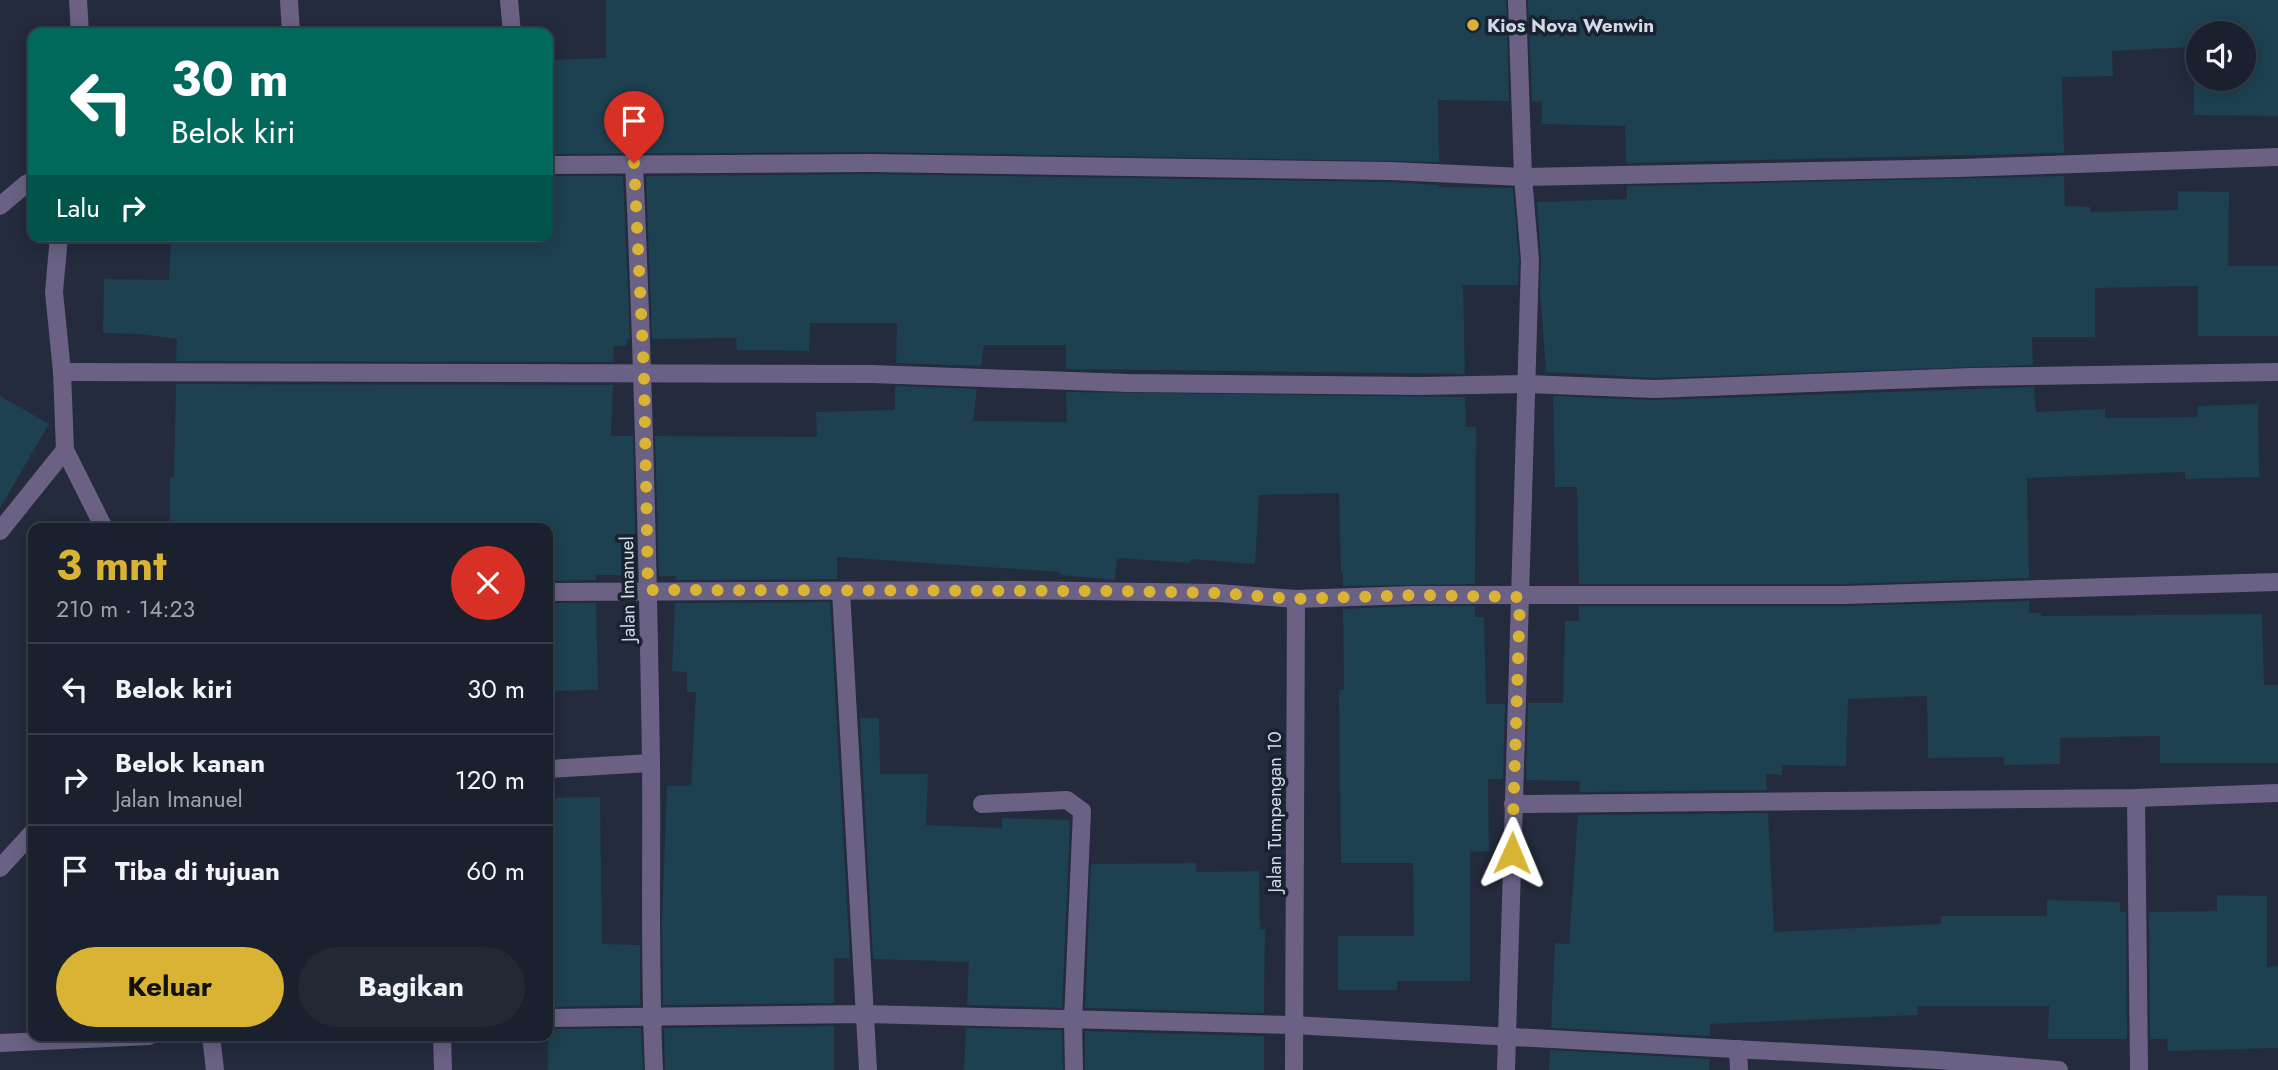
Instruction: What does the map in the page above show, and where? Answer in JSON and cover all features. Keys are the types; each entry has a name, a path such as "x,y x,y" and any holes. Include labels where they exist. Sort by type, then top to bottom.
{"street":[{"path":"78,0 80,28"},
{"path":"289,0 291,28"},
{"path":"509,0 512,28"},
{"path":"1506,1070 1530,260 1523,177 1517,0"},
{"path":"553,165 870,163 1377,171 1523,177 1959,168 2278,157"},
{"name":"Jalan Imanuel","path":"634,163 644,374 653,1070"},
{"path":"0,206 28,183"},
{"path":"58,242 54,292 62,372 65,450 102,523"},
{"path":"62,372 872,374 1142,384 1527,384 1654,389 1972,377 2278,372"},
{"path":"0,531 65,450"},
{"path":"553,592 1012,590 1177,592 1296,599 1413,595 1844,595 2278,582"},
{"path":"841,591 868,1070"},
{"name":"Jalan Tumpengan 10","path":"1294,1070 1296,599"},
{"path":"553,769 651,764"},
{"path":"1513,804 2136,798 2278,793"},
{"path":"2136,798 2139,1070"},
{"path":"982,804 1067,800 1082,811 1073,1021 1074,1070"},
{"path":"0,868 28,837"},
{"path":"553,1018 866,1014 1293,1025 1738,1049 1939,1065 2059,1070"},
{"path":"0,1042 28,1041"},
{"path":"212,1041 215,1070"},
{"path":"442,1041 443,1070"},
{"path":"1738,1049 1739,1070"}],"building":[{"path":"606,0 1506,0 1509,101 1438,100 1439,162 870,152 553,154 553,60 606,58"},
{"path":"1528,0 2278,0 2278,116 2194,115 2194,91 2256,91 2256,21 2186,21 2186,47 2112,51 2113,76 2062,77 2064,153 1626,163 1625,126 1542,124 1542,102 1532,101"},
{"path":"870,174 1391,182 1439,187 1513,188 1519,260 1518,285 1463,285 1465,374 1066,369 1066,345 984,345 981,366 896,363 897,323 810,323 809,351 737,350 736,338 652,339 646,176"},
{"path":"553,176 623,176 630,339 627,339 627,346 614,346 613,362 176,361 177,339 103,333 104,279 169,280 171,242 553,242"},
{"path":"2064,176 2065,206 2090,207 2090,212 2178,210 2178,191 2229,192 2228,266 2278,266 2278,336 2198,336 2198,286 2095,288 2095,337 2032,337 2033,365 1654,378 1546,372 1537,202 1627,199 1627,186"},
{"path":"176,384 613,385 611,436 633,436 636,575 596,575 596,580 553,581 553,523 170,523 170,477 174,477"},
{"path":"895,386 977,389 973,421 1067,422 1066,392 1465,397 1466,427 1476,427 1475,584 1343,586 1339,493 1259,495 1255,564 1191,559 1190,563 1117,558 1115,580 1060,575 1060,572 837,557 837,579 675,580 676,576 659,576 655,436 817,437 816,412 895,410"},
{"path":"2034,387 2036,412 2105,409 2105,418 2197,417 2198,406 2258,404 2259,477 2185,479 2185,472 2027,478 2029,578 1844,584 1579,584 1577,487 1555,487 1553,396 1654,400"},
{"path":"0,396 49,424 0,508"},
{"path":"2029,601 2029,613 2041,613 2041,616 2262,614 2264,685 2278,685 2278,763 2160,763 2160,736 2060,738 2060,764 2004,765 2004,757 1928,758 1927,696 1848,699 1846,766 1782,765 1782,775 1766,774 1767,790 1579,792 1580,781 1526,780 1528,703 1563,703 1565,621 1579,621 1579,606 1844,606"},
{"path":"830,602 850,959 834,958 834,1003 663,1005 662,920 667,786 691,786 696,692 687,692 687,672 672,671 675,603"},
{"path":"553,603 596,603 598,690 553,691"},
{"path":"1475,606 1475,617 1484,617 1486,704 1505,704 1503,779 1488,779 1489,851 1470,852 1470,981 1397,981 1397,990 1338,990 1338,936 1414,936 1413,863 1341,863 1339,690 1344,690 1343,609"},
{"path":"860,718 879,718 880,774 928,774 926,825 1002,828 1002,818 1070,820 1062,1008 967,1005 969,962 873,959"},
{"path":"600,797 602,944 640,945 640,1005 553,1007 553,798"},
{"path":"1768,813 1774,932 1941,924 1941,916 2047,916 2047,900 2120,902 2120,912 2126,912 2127,1039 2048,1039 2049,1006 1917,1006 1918,1015 1710,1024 1710,1036 1551,1028 1555,943 1569,944 1578,815"},
{"path":"1196,863 1196,872 1259,871 1260,929 1265,929 1264,1013 1085,1008 1091,864"},
{"path":"2217,895 2267,896 2267,967 2278,966 2278,1048 2168,1051 2167,1039 2150,1039 2149,912 2217,911"},
{"path":"834,1026 834,1070 665,1070 664,1028"},
{"path":"641,1028 643,1070 548,1070 548,1041 553,1041 553,1029"},
{"path":"966,1028 1062,1030 1063,1070 964,1070"},
{"path":"1085,1031 1264,1036 1264,1070 1085,1070"},
{"path":"1550,1050 1710,1059 1709,1070 1549,1070"}],"place":[{"name":"Kios Nova Wenwin","path":"1473,25"}],"route":[{"path":"634,163 644,374 648,590 1115,591 1218,593 1296,599 1413,595 1520,597 1512,853"}]}
